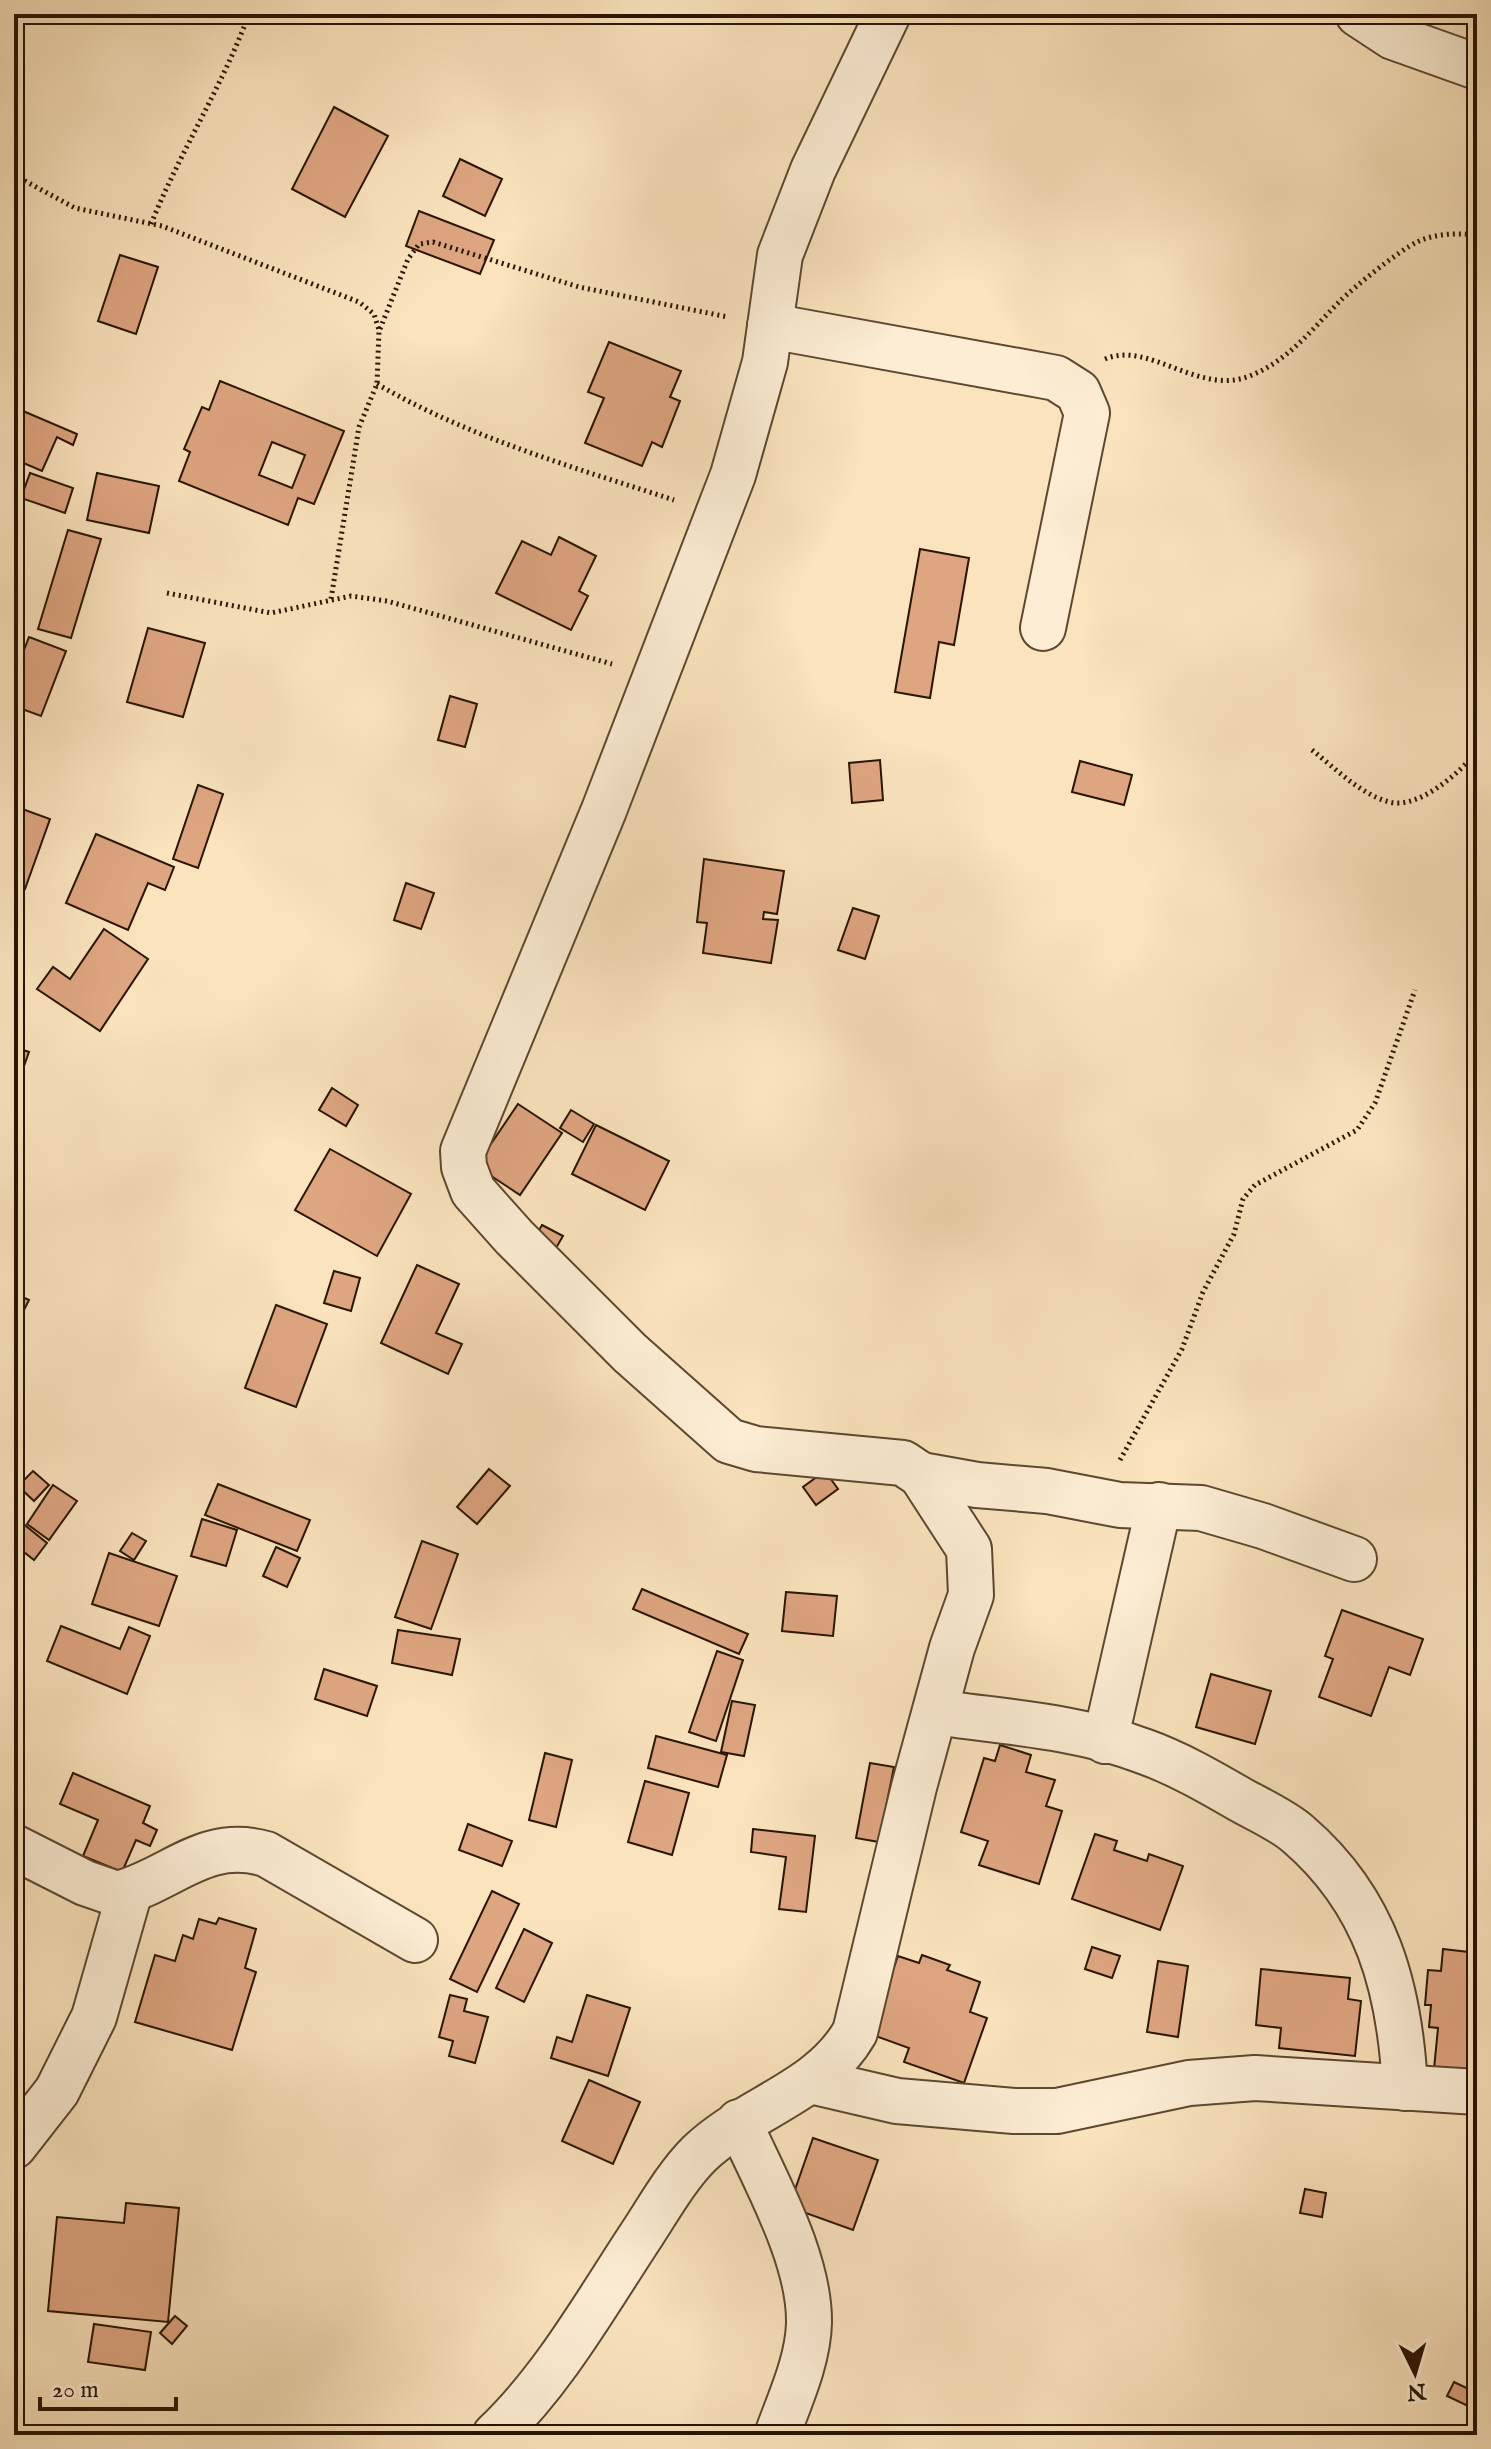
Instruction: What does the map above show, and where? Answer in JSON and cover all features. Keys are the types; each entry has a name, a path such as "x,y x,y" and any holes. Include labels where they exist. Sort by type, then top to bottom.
{"street":[{"path":"495,2435 516,2415 698,2156 739,2122 811,2081 842,2055 855,2032 935,1712 952,1648 971,1595 969,1549 921,1475 903,1463 756,1449 729,1441 630,1353 514,1237 473,1191 464,1167 463,1151 733,475 765,362 780,255 813,170 888,14"},
{"path":"1358,14 1393,37 1477,67"},
{"path":"770,326 1056,378 1078,392 1087,413 1043,628"},
{"path":"921,1475 1120,1505 1201,1508 1354,1559"},
{"path":"1105,1741 1159,1505"},
{"path":"935,1712 1061,1731 1142,1750 1224,1790 1297,1832 1335,1874 1376,1939 1402,2026 1405,2088"},
{"path":"14,1847 106,1893 130,1891 186,1861 218,1851 244,1848 266,1854 415,1940"},
{"path":"14,2146 57,2091 94,2017 130,1891"},
{"path":"811,2081 897,2101 1014,2111 1057,2111 1189,2083 1255,2078 1477,2092"},
{"path":"739,2122 805,2283 809,2324 801,2367 777,2435"}],"path":[{"path":"151,224 170,176 238,45 249,14"},
{"path":"14,175 75,208 151,224 359,302 374,314 379,330 377,384 359,427 331,599"},
{"path":"1056,378 1114,355 1137,356 1205,380 1251,376 1306,339 1342,299 1417,242 1450,233 1477,235"},
{"path":"379,330 408,259 419,244 433,242 579,287 770,326"},
{"path":"377,384 447,422 717,514"},
{"path":"167,593 271,613 351,596 387,601 655,676"},
{"path":"1312,750 1358,787 1389,802 1403,803 1436,790 1467,765 1477,751"},
{"path":"1092,1499 1131,1445 1182,1349 1203,1292 1234,1234 1243,1199 1255,1185 1357,1130 1375,1103 1415,990"}],"building":[{"path":"334,107 388,136 345,217 292,189"},
{"path":"460,159 502,179 485,216 443,196"},
{"path":"419,211 494,240 480,274 406,246"},
{"path":"120,255 158,267 136,334 98,321"},
{"path":"609,342 681,371 670,397 680,401 662,447 652,442 642,466 585,443 604,398 588,392"},
{"path":"220,381 344,431 314,504 298,498 288,525 179,481 190,452 184,449 202,407 209,410","holes":["272,442 305,455 292,488 259,475"]},
{"path":"23,411 77,434 73,445 57,437 42,471 14,459 14,432"},
{"path":"30,473 73,488 65,513 21,498"},
{"path":"97,473 159,486 149,533 87,520"},
{"path":"68,530 101,539 71,638 38,629"},
{"path":"559,537 596,556 579,591 588,596 571,630 496,593 522,541 551,555"},
{"path":"920,549 969,558 954,645 939,642 930,698 895,692"},
{"path":"148,628 205,643 183,717 127,702"},
{"path":"29,637 66,651 41,716 14,706 14,676"},
{"path":"450,696 477,704 465,747 438,740"},
{"path":"880,760 883,800 852,803 849,763"},
{"path":"1080,761 1132,775 1124,805 1072,792"},
{"path":"198,785 223,794 198,868 173,859"},
{"path":"14,806 50,819 25,889 14,885"},
{"path":"96,834 174,867 165,890 148,883 128,930 66,903"},
{"path":"704,859 784,871 777,914 764,912 763,919 778,920 771,963 703,953 707,923 697,922"},
{"path":"406,883 434,893 421,929 394,920"},
{"path":"853,908 879,916 865,959 838,950"},
{"path":"104,929 148,959 100,1031 37,989 53,967 70,979"},
{"path":"14,1047 29,1052 14,1094"},
{"path":"332,1088 358,1105 346,1126 319,1110"},
{"path":"518,1104 562,1133 520,1195 476,1166"},
{"path":"571,1110 594,1124 583,1142 560,1128"},
{"path":"596,1125 669,1161 645,1210 572,1174"},
{"path":"330,1149 411,1194 377,1256 295,1210"},
{"path":"542,1225 563,1236 552,1255 531,1244"},
{"path":"417,1265 459,1284 436,1333 462,1344 448,1374 381,1343"},
{"path":"334,1271 360,1278 351,1311 324,1303"},
{"path":"14,1293 29,1300 14,1330"},
{"path":"276,1305 327,1324 296,1407 245,1388"},
{"path":"489,1469 510,1486 477,1524 457,1507"},
{"path":"33,1471 49,1485 34,1501 18,1486"},
{"path":"825,1471 838,1489 816,1505 803,1487"},
{"path":"218,1484 310,1520 297,1551 205,1515"},
{"path":"53,1485 77,1501 49,1540 27,1524"},
{"path":"16,1518 47,1543 34,1560 14,1544"},
{"path":"202,1519 237,1530 226,1566 191,1556"},
{"path":"132,1533 146,1541 134,1560 120,1551"},
{"path":"422,1541 458,1554 431,1629 395,1617"},
{"path":"276,1547 300,1558 287,1587 263,1576"},
{"path":"109,1553 177,1576 159,1626 92,1604"},
{"path":"642,1589 748,1634 739,1654 633,1609"},
{"path":"786,1592 837,1596 833,1636 782,1631"},
{"path":"1342,1610 1423,1639 1410,1675 1389,1667 1371,1716 1319,1697 1333,1659 1325,1656"},
{"path":"61,1626 120,1649 129,1627 150,1636 127,1694 47,1661"},
{"path":"398,1630 460,1639 452,1675 392,1663"},
{"path":"717,1651 743,1660 716,1741 689,1732"},
{"path":"324,1669 377,1686 367,1716 315,1699"},
{"path":"1211,1674 1271,1691 1255,1744 1196,1727"},
{"path":"732,1701 755,1705 744,1756 721,1752"},
{"path":"656,1736 727,1755 718,1787 648,1768"},
{"path":"1000,1745 1031,1755 1026,1772 1055,1780 1046,1806 1062,1811 1039,1884 979,1865 988,1841 961,1832 984,1758 995,1761"},
{"path":"545,1753 572,1760 556,1827 529,1820"},
{"path":"870,1763 894,1767 879,1842 856,1838"},
{"path":"73,1773 150,1806 143,1823 157,1830 150,1846 136,1840 122,1872 83,1856 98,1820 60,1804"},
{"path":"645,1781 689,1793 672,1855 628,1842"},
{"path":"468,1824 512,1841 502,1866 459,1850"},
{"path":"753,1829 815,1836 806,1912 779,1909 786,1857 751,1852"},
{"path":"1095,1834 1117,1841 1114,1850 1147,1861 1149,1854 1183,1866 1160,1930 1072,1899"},
{"path":"492,1891 519,1904 477,1992 450,1979"},
{"path":"219,1918 256,1929 245,1968 256,1972 232,2050 135,2022 155,1955 175,1961 183,1935 193,1939 199,1919 216,1924"},
{"path":"524,1929 552,1943 524,2002 496,1988"},
{"path":"1092,1947 1120,1956 1112,1978 1085,1969"},
{"path":"1443,1949 1477,1953 1477,2046 1474,2059 1468,2059 1467,2072 1434,2069 1438,2028 1429,2027 1431,2005 1425,2005 1428,1970 1441,1971"},
{"path":"922,1955 950,1965 947,1970 980,1982 970,2012 987,2018 964,2083 904,2062 909,2048 870,2034 898,1956 919,1963"},
{"path":"1158,1961 1188,1966 1178,2037 1147,2032"},
{"path":"1261,1969 1350,1978 1348,1999 1361,2001 1355,2056 1279,2048 1281,2028 1256,2025"},
{"path":"450,1995 467,1999 464,2011 488,2017 475,2063 449,2056 453,2041 439,2037"},
{"path":"587,1995 630,2008 608,2076 551,2058 557,2037 572,2042"},
{"path":"589,2080 640,2102 613,2164 562,2141"},
{"path":"813,2138 878,2160 853,2230 789,2207"},
{"path":"1305,2189 1326,2193 1322,2217 1300,2213"},
{"path":"126,2203 179,2208 168,2322 48,2311 57,2217 124,2223"},
{"path":"175,2316 187,2326 172,2344 160,2333"},
{"path":"94,2324 151,2332 145,2370 88,2362"},
{"path":"1454,2382 1475,2392 1468,2406 1447,2396"}]}
